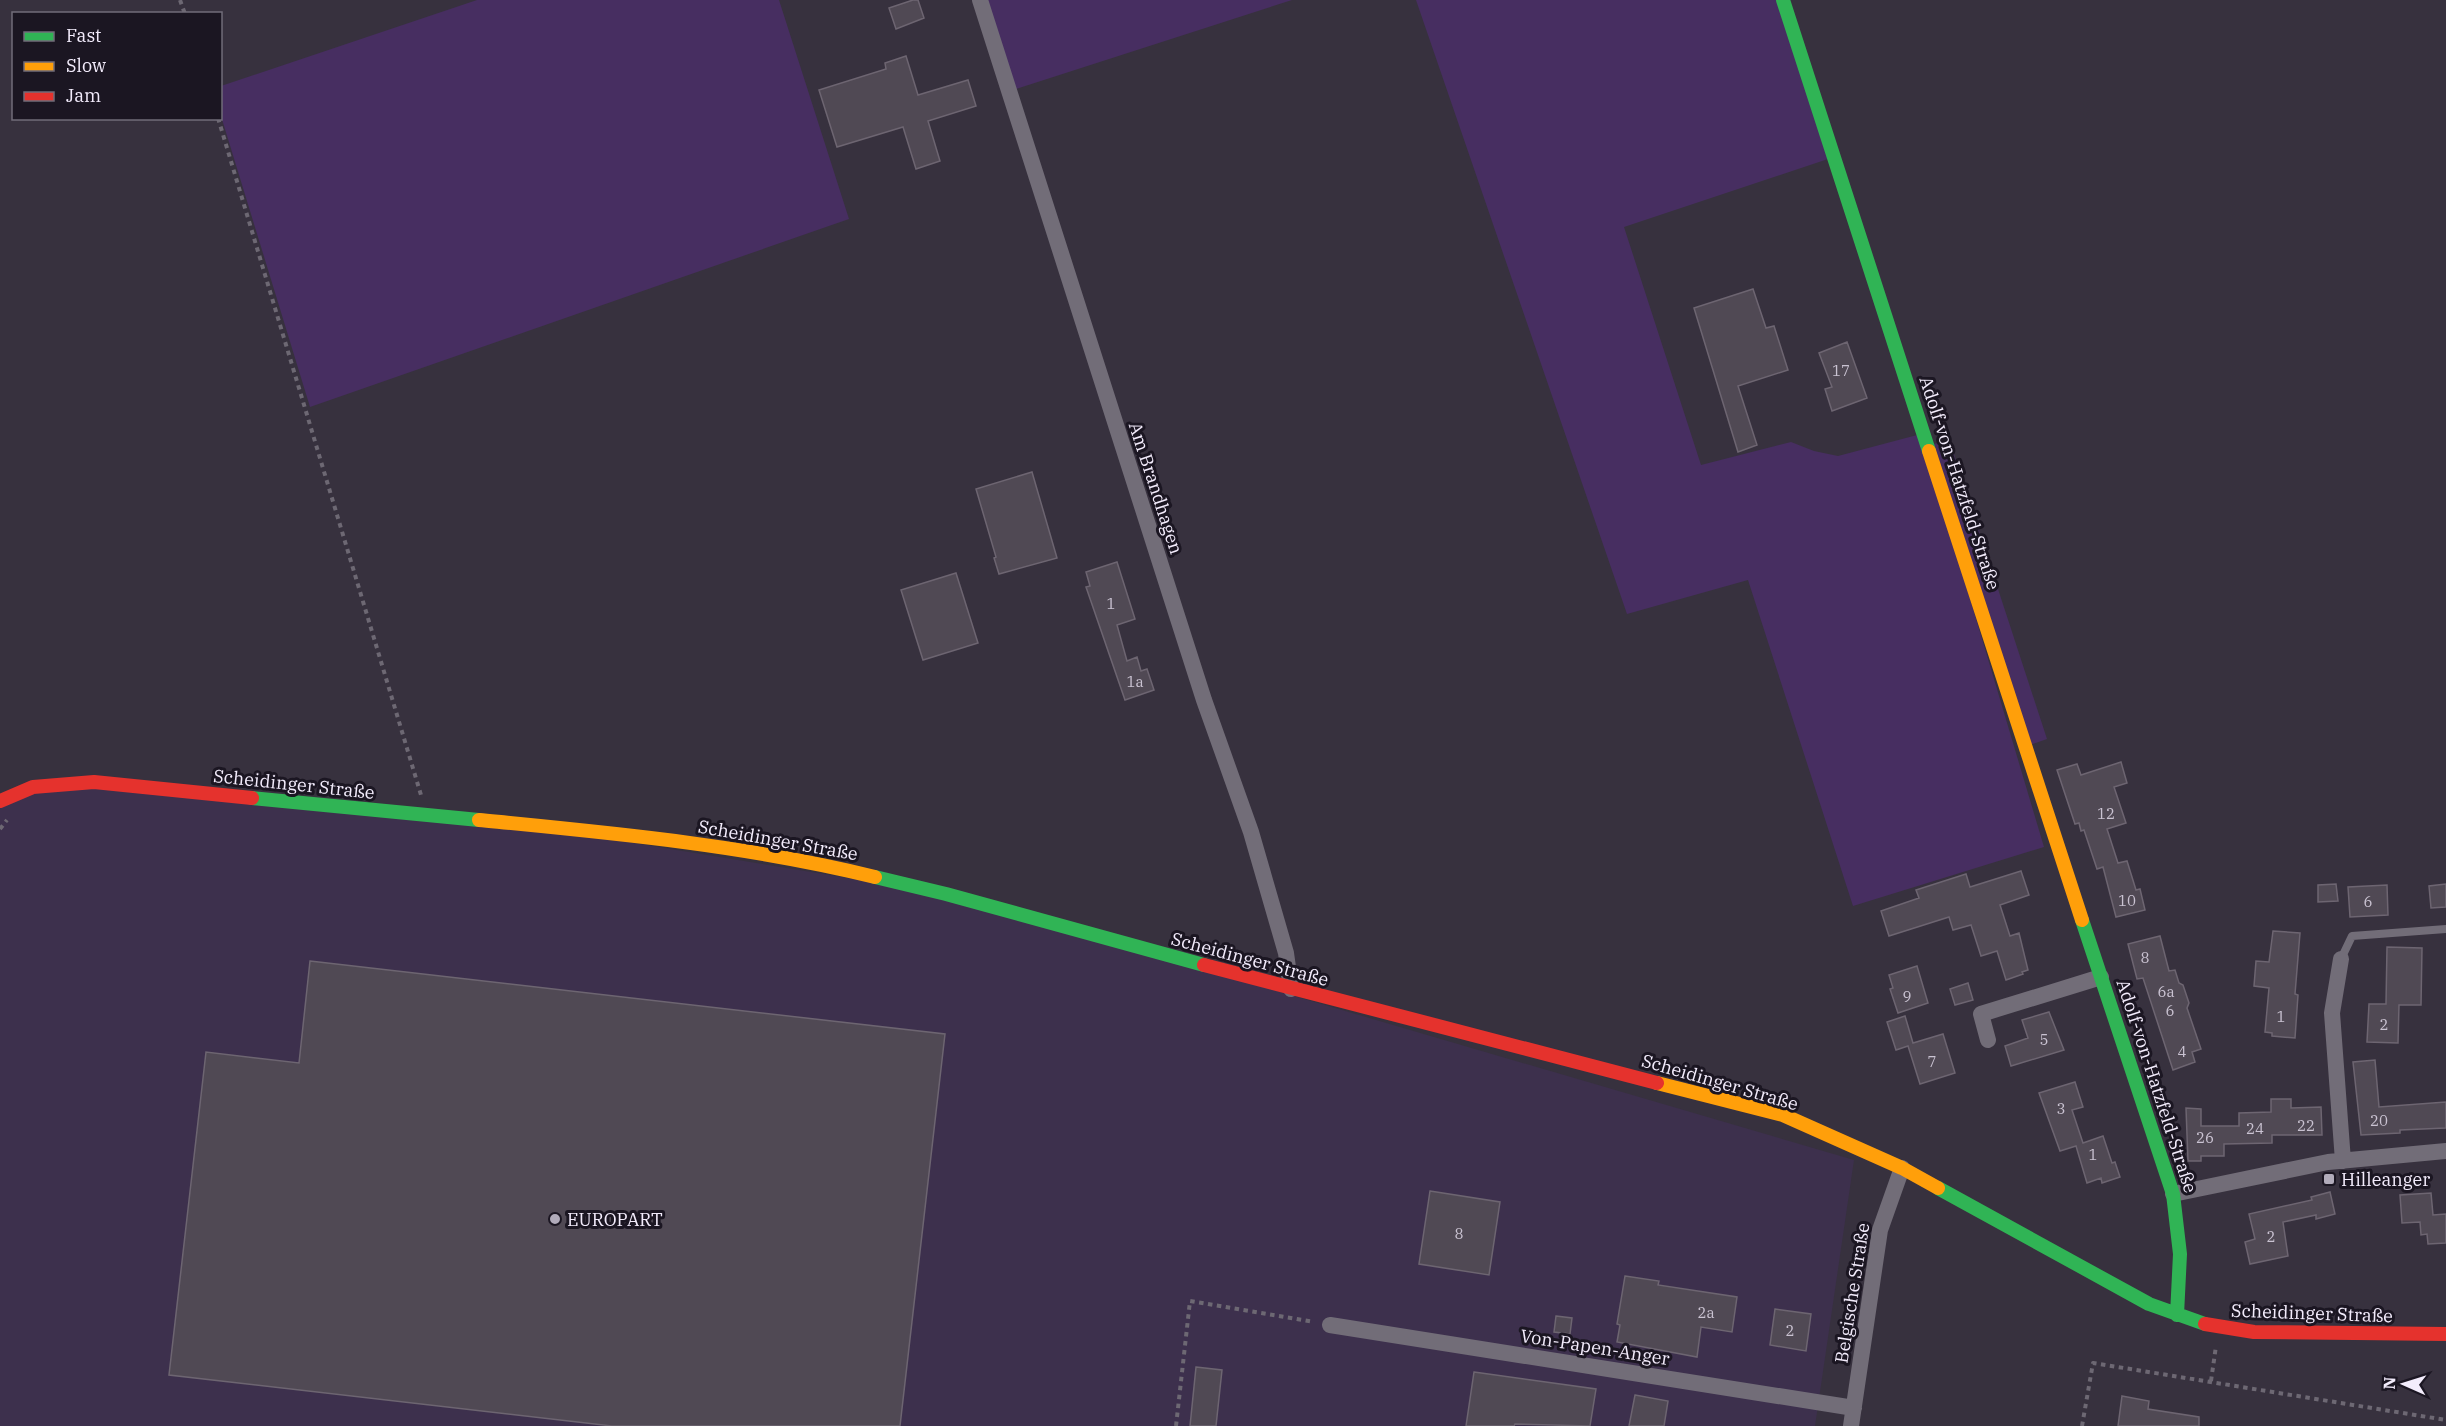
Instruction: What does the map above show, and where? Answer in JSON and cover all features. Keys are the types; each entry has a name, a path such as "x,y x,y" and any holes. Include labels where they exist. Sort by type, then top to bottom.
{"main road":[{"name":"Adolf-von-Hatzfeld-Straße","path":"1783,0 2173,1194 2181,1239 2181,1276 2176,1315"},
{"name":"Scheidinger Straße","path":"0,801 25,789 59,783 94,782 678,840 836,867 945,894 1291,989 1783,1115 1902,1168 2149,1304 2218,1328 2265,1333 2446,1334"}],"street":[{"name":"Am Brandhagen","path":"980,0 1200,689 1251,832 1286,953 1291,989"},
{"path":"2341,958 2332,1013 2343,1161"},
{"name":"Adolf-von-Hatzfeld-Straße","path":"1988,1040 1981,1014 2101,977"},
{"path":"2173,1194 2343,1161 2446,1151"},
{"name":"Belgische Straße","path":"1851,1426 1880,1230 1902,1168"},
{"name":"Von-Papen-Anger","path":"1330,1324 1854,1408"}],"lane":[{"path":"2341,958 2352,936 2446,929"}],"path":[{"path":"219,120 428,816"},
{"path":"1176,1426 1190,1302 1330,1324"},
{"path":"2211,1381 2218,1328"},
{"path":"2082,1426 2093,1363 2446,1420"}],"shaded area":[{"path":"477,0 779,0 849,219 310,407 222,119 222,86"},
{"path":"983,0 1292,0 1013,90"},
{"path":"1416,0 1781,0 1831,158 1624,227 1701,465 1791,442 1814,451 1838,456 1921,434 2044,847 1853,906 1748,580 1627,614"},
{"path":"1950,442 2047,739 2030,745 1931,444"},
{"path":"59,783 554,830 946,894 1854,1160 1815,1426 0,1426 0,801"}],"building":[{"path":"918,0 924,18 896,29 889,8"},
{"path":"906,56 918,95 968,80 976,106 928,121 940,161 916,169 903,127 837,147 819,90 886,69 885,63"},
{"path":"1753,289 1766,328 1774,326 1788,370 1738,386 1757,445 1738,452 1694,308"},
{"path":"1847,342 1867,398 1832,411 1825,389 1832,387 1819,353"},
{"path":"1032,472 1057,558 999,574 976,489"},
{"path":"1117,562 1135,619 1117,625 1127,661 1137,657 1141,671 1147,669 1154,690 1125,700 1086,587 1090,586 1086,572"},
{"path":"956,573 978,643 923,660 901,590"},
{"path":"2121,762 2127,783 2114,787 2126,823 2107,829 2118,863 2127,861 2136,890 2140,889 2145,910 2116,917 2103,867 2097,869 2084,830 2081,831 2079,823 2075,824 2057,770 2077,764 2081,775"},
{"path":"2021,871 2029,895 2000,905 2010,936 2019,933 2028,970 2022,972 2023,974 2006,980 1997,951 1981,956 1971,925 1953,930 1949,917 1889,936 1881,911 1919,898 1916,890 1966,874 1970,887"},
{"path":"2336,884 2338,901 2318,902 2318,885"},
{"path":"2446,884 2446,907 2431,908 2429,886"},
{"path":"2387,885 2388,915 2350,917 2348,887"},
{"path":"2273,931 2300,933 2295,994 2298,995 2295,1038 2272,1036 2272,1033 2265,1032 2269,988 2254,986 2256,961 2269,962"},
{"path":"2160,936 2169,971 2175,970 2179,983 2183,985 2189,1003 2187,1008 2201,1049 2192,1052 2195,1062 2173,1070 2143,978 2137,979 2128,944"},
{"path":"2387,947 2422,948 2421,1005 2399,1005 2398,1043 2367,1042 2369,1004 2386,1004"},
{"name":"EUROPART","path":"310,961 945,1034 900,1426 612,1426 169,1375 206,1052 299,1063"},
{"path":"1917,966 1928,1003 1898,1013 1890,989 1893,988 1889,975"},
{"path":"1968,983 1973,1000 1955,1005 1950,989"},
{"path":"2049,1012 2064,1050 2011,1066 2005,1046 2028,1038 2022,1020"},
{"path":"1905,1016 1913,1043 1943,1034 1955,1073 1920,1084 1908,1046 1896,1050 1887,1022"},
{"path":"2375,1060 2379,1107 2446,1102 2446,1128 2361,1135 2353,1062"},
{"path":"2075,1082 2083,1107 2072,1110 2083,1143 2103,1136 2112,1163 2115,1162 2120,1177 2102,1183 2101,1178 2087,1183 2076,1146 2060,1151 2039,1093"},
{"path":"2271,1099 2291,1099 2291,1108 2321,1107 2322,1135 2272,1135 2272,1143 2224,1144 2224,1156 2201,1156 2201,1161 2188,1161 2186,1108 2201,1109 2201,1126 2239,1126 2239,1113 2271,1112"},
{"path":"1430,1191 1500,1202 1489,1275 1419,1264"},
{"path":"2330,1192 2335,1214 2316,1219 2316,1215 2283,1222 2288,1256 2250,1264 2245,1242 2255,1239 2249,1214 2312,1200 2311,1197"},
{"path":"2431,1193 2433,1215 2446,1214 2446,1243 2428,1244 2427,1234 2421,1235 2420,1222 2402,1223 2400,1195"},
{"path":"1625,1276 1659,1281 1658,1285 1737,1297 1732,1332 1701,1327 1697,1357 1617,1342 1620,1325 1617,1324"},
{"path":"1775,1309 1811,1314 1806,1351 1770,1345"},
{"path":"1556,1316 1572,1318 1570,1334 1554,1332"},
{"path":"1196,1367 1222,1370 1216,1426 1190,1426"},
{"path":"1474,1372 1596,1389 1590,1426 1515,1424 1514,1426 1466,1426"},
{"path":"1635,1395 1668,1401 1664,1426 1629,1426"},
{"path":"2122,1396 2149,1401 2148,1409 2199,1417 2199,1426 2118,1426"}],"traffic: fast":[{"path":"1783,0 1929,451"},
{"path":"252,798 479,820"},
{"path":"875,877 946,894 1204,965"},
{"path":"2082,920 2173,1194 2180,1254 2177,1315"},
{"path":"1938,1188 2149,1304 2205,1324"}],"traffic: slow":[{"path":"1929,451 2082,920"},
{"path":"479,820 728,848 875,877"},
{"path":"1657,1083 1783,1115 1902,1168 1938,1188"}],"traffic: jam":[{"path":"0,801 33,787 94,782 252,798"},
{"path":"1204,965 1657,1083"},
{"path":"2205,1324 2254,1332 2446,1334"}],"place":[{"name":"Hilleanger","path":"2329,1179"},
{"name":"EUROPART","path":"555,1219"}]}
